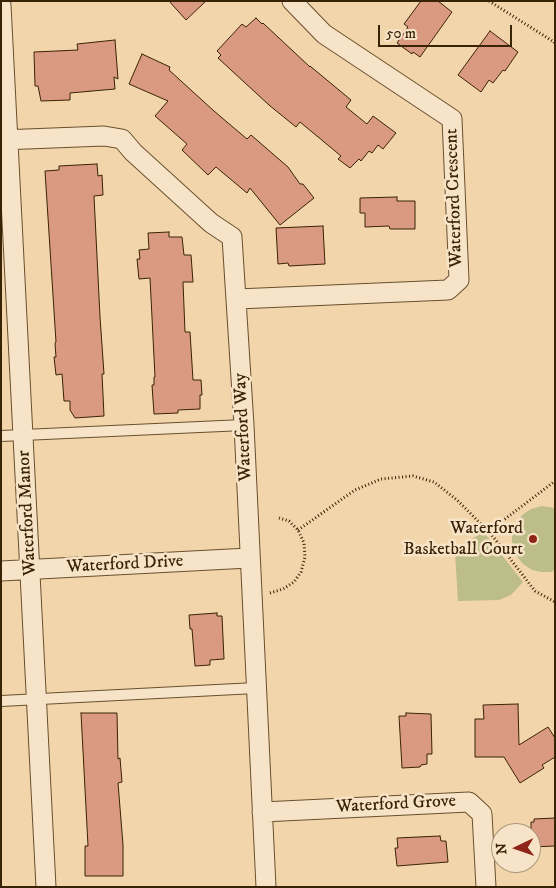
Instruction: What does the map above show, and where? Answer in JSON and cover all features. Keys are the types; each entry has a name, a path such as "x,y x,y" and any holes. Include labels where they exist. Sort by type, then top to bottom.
{"street":[{"name":"Waterford Crescent","path":"237,299 448,290 459,280 452,119 324,34 292,1"},
{"path":"1,5 5,140"},
{"name":"Waterford Way","path":"5,140 104,136 122,139 211,223 232,237 244,425 266,887"},
{"name":"Waterford Manor","path":"5,140 24,435 46,887"},
{"name":"Waterford Drive","path":"1,571 249,558"},
{"name":"Waterford Grove","path":"262,812 469,802 482,814 486,887"}],"lane":[{"path":"1,436 244,425"},
{"path":"1,701 256,688"}],"path":[{"path":"489,1 554,42 555,46"},
{"path":"298,530 355,490 381,479 413,476 434,482 458,500 488,532 535,591 555,602"},
{"path":"488,532 555,481"},
{"path":"267,594 283,589 294,582 301,572 305,557 304,543 298,530 289,521 278,518"}],"green space":[{"name":"Waterford Basketball Court","path":"542,506 555,508 555,570 551,572 532,570 523,564 516,555 512,545 512,534 522,515 531,509"},
{"path":"483,531 523,582 511,595 499,600 458,601 455,552"}],"building":[{"path":"169,1 206,1 186,20"},
{"path":"421,1 438,1 452,12 420,57 413,52 412,54 397,43 408,27 404,24"},
{"path":"256,18 310,67 351,100 346,107 367,124 373,116 396,133 383,149 378,145 372,153 369,151 361,161 359,159 350,168 338,159 341,156 300,122 296,127 269,105 218,58 221,55 217,51 242,24 246,27"},
{"path":"490,31 518,52 505,71 503,70 493,83 489,80 481,92 458,75"},
{"path":"115,40 118,79 114,77 115,89 70,93 70,100 41,101 38,86 35,86 34,52 78,50 77,44"},
{"path":"142,54 170,67 169,70 247,139 251,135 288,167 300,184 303,184 314,198 280,225 250,188 247,193 216,167 208,175 182,150 187,144 155,116 168,101 129,84"},
{"path":"97,164 98,176 102,175 103,195 94,196 104,374 102,374 104,416 75,418 70,410 70,401 64,401 62,374 56,375 54,357 56,357 56,342 45,171 59,170 59,166"},
{"path":"397,197 397,201 415,201 415,229 390,229 389,226 365,227 365,213 360,213 360,198"},
{"path":"323,226 325,264 289,266 288,263 278,264 276,228"},
{"path":"169,232 169,237 182,237 184,255 191,255 193,282 183,282 185,332 190,332 193,380 201,380 202,395 200,395 200,409 178,410 178,413 154,414 152,385 154,385 155,377 150,278 139,279 137,259 140,259 139,250 149,249 148,233"},
{"path":"217,613 217,616 222,616 224,659 210,660 210,665 195,666 189,615"},
{"path":"518,704 519,745 548,727 555,738 555,757 542,765 544,768 520,783 504,757 475,757 475,719 484,719 483,705"},
{"path":"81,713 117,713 118,759 120,758 122,782 118,783 123,845 123,876 85,876 85,846 88,846"},
{"path":"406,713 431,714 432,754 427,754 427,764 420,767 402,768 399,716 406,716"},
{"path":"555,818 555,846 541,847 541,823 531,823 534,822 534,819"},
{"path":"440,836 441,841 446,841 448,862 397,866 395,848 398,848 397,838"}],"place":[{"name":"Waterford Basketball Court","path":"533,539"}]}
